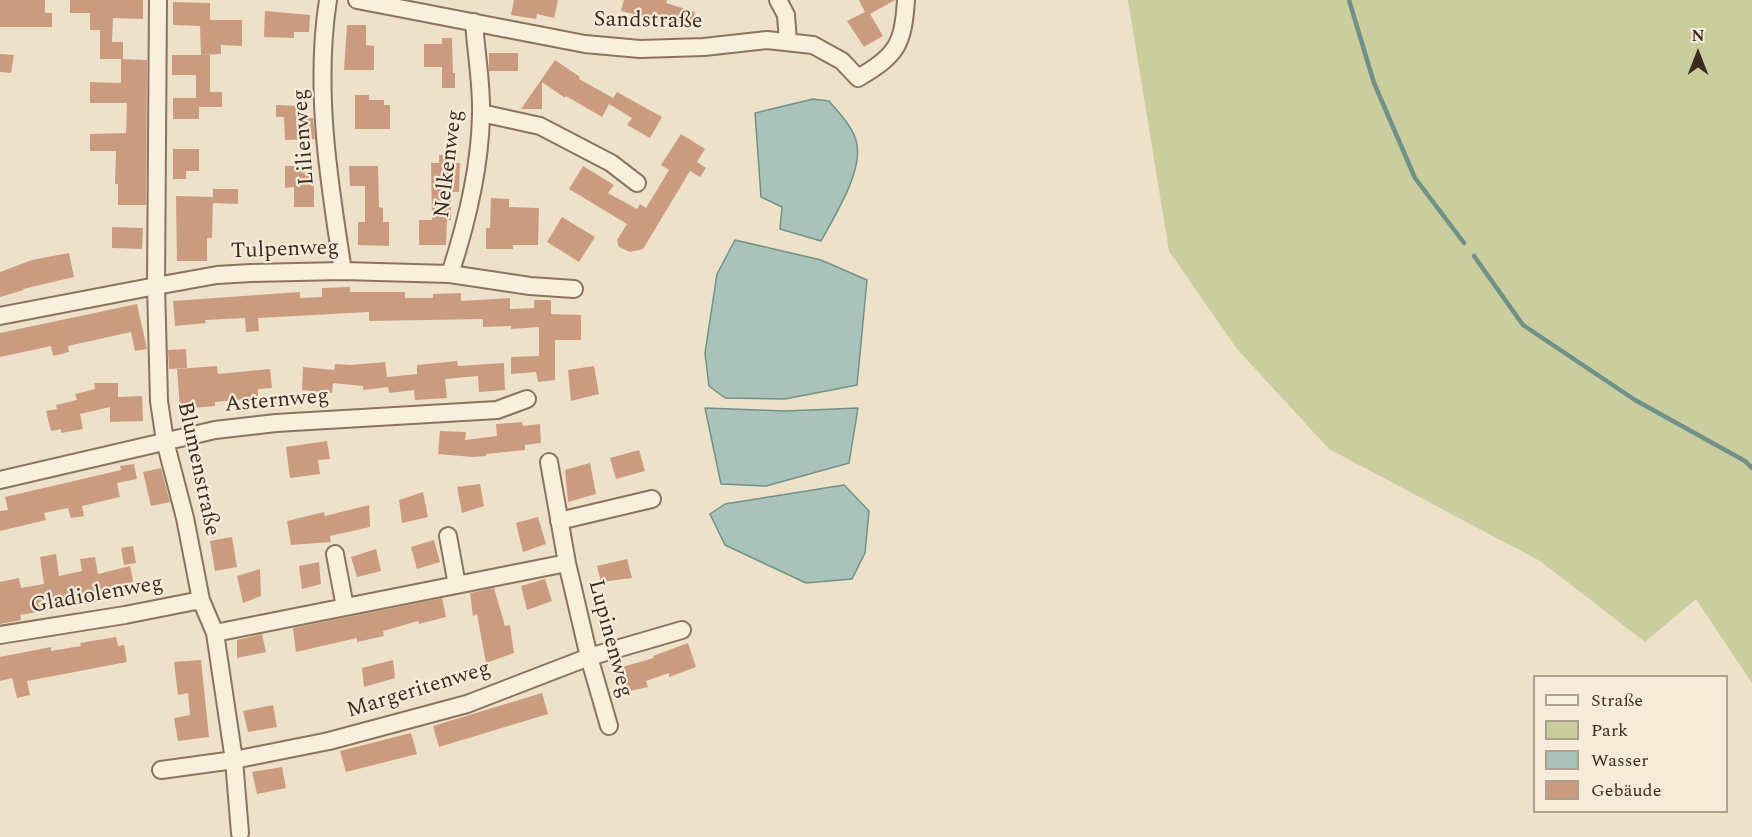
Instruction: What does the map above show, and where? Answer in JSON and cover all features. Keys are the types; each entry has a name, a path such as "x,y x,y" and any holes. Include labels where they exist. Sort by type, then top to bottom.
{"street":[{"name":"Blumenstraße","path":"158,0 156,286 159,401 165,441 185,518 201,600 215,633 234,760 240,833"},
{"name":"Lilienweg","path":"328,0 323,61 324,102 335,223 343,271"},
{"name":"Sandstraße","path":"357,0 585,44 640,49 704,47 766,40 788,41 813,45 828,52 842,61 858,78 890,57 901,40 906,0"},
{"path":"777,0 786,15 788,41"},
{"name":"Nelkenweg","path":"450,274 464,233 472,193 481,113 474,22"},
{"path":"481,113 540,126 611,163 636,183"},
{"name":"Tulpenweg","path":"0,316 217,275 343,271 450,274 530,286 574,289"},
{"name":"Asternweg","path":"0,480 215,430 276,423 497,410 527,399"},
{"name":"Lupinenweg","path":"549,462 567,563 589,657 609,726"},
{"path":"559,521 652,499"},
{"path":"448,536 457,585"},
{"path":"335,554 345,607"},
{"name":"Lupinenweg","path":"215,633 567,563"},
{"name":"Gladiolenweg","path":"0,635 201,600"},
{"name":"Margeritenweg","path":"161,770 234,760 329,741 467,704 589,657 682,630"}],"green space":[{"path":"1128,0 1752,0 1752,683 1696,599 1645,642 1540,561 1329,449 1237,349 1169,251"}],"water":[{"path":"813,99 829,101 850,127 857,145 855,168 851,181 821,241 780,229 782,207 761,197 755,113"},
{"path":"735,240 821,260 867,280 857,385 785,399 725,398 709,386 705,353 717,274"},
{"path":"705,408 785,411 858,408 849,463 766,486 721,484"},
{"path":"844,485 869,511 865,553 852,579 806,583 725,545 710,514 725,504"}],"building":[{"path":"0,0 45,0 45,13 52,13 52,27 0,27"},
{"path":"70,0 143,0 143,19 113,18 112,42 123,42 123,59 100,59 100,30 90,30 90,13 70,13"},
{"path":"514,0 558,0 554,18 537,14 536,19 511,15"},
{"path":"624,0 667,0 666,3 695,12 690,27 621,11"},
{"path":"859,0 895,0 870,14 883,36 864,47 847,21 865,12"},
{"path":"173,2 210,3 210,20 242,20 242,46 221,45 221,54 201,55 200,26 173,25"},
{"path":"265,11 310,15 309,32 294,32 294,38 264,37"},
{"path":"347,25 366,25 366,45 374,46 374,70 344,70"},
{"path":"442,38 452,38 455,88 442,88 442,67 424,67 424,44 442,44"},
{"path":"489,53 518,53 518,71 489,71"},
{"path":"0,54 14,55 11,73 0,72"},
{"path":"172,55 210,55 210,92 222,92 222,107 199,107 199,119 173,119 173,98 196,98 196,75 172,75"},
{"path":"121,59 147,60 146,205 118,205 118,184 115,184 116,151 90,151 90,134 126,133 127,103 90,103 90,82 121,83"},
{"path":"555,60 580,77 579,79 613,98 617,92 662,117 650,138 627,125 632,118 609,104 602,117 566,96 565,98 542,82 542,109 521,109"},
{"path":"355,95 369,95 369,100 384,100 384,105 390,105 390,129 355,129"},
{"path":"276,105 299,106 299,118 313,118 315,139 285,140 284,117 276,117"},
{"path":"681,134 705,149 697,162 706,168 700,177 690,171 643,249 630,252 619,247 617,240 627,224 569,189 583,166 614,185 608,193 637,209 640,204 646,208 669,170 661,165"},
{"path":"173,149 199,149 199,171 186,171 186,179 173,179"},
{"path":"439,155 454,155 453,163 460,163 459,192 451,192 451,220 447,220 446,245 419,245 419,220 432,220 431,163 439,163"},
{"path":"285,166 314,166 314,207 294,207 294,187 285,188"},
{"path":"349,166 378,166 379,207 383,208 383,222 389,222 389,246 358,245 358,222 365,222 365,186 350,186"},
{"path":"213,189 238,189 238,204 213,203"},
{"path":"176,196 213,197 212,238 207,238 207,261 177,261"},
{"path":"491,198 509,199 509,207 539,208 538,245 513,245 513,249 486,249 486,228 490,228"},
{"path":"562,217 595,237 579,262 547,242"},
{"path":"112,227 143,228 142,249 112,248"},
{"path":"69,253 74,277 0,297 0,272 32,260"},
{"path":"350,287 350,292 405,292 405,298 433,298 433,294 461,293 461,301 510,298 510,309 534,308 534,300 551,300 551,314 581,315 581,340 555,340 555,380 538,382 536,372 511,374 511,357 539,356 539,327 511,329 511,326 483,327 483,319 369,321 369,312 258,318 259,331 246,332 245,318 205,320 206,323 175,326 173,301 300,292 300,298 322,297 322,288"},
{"path":"137,304 147,349 135,351 131,332 68,346 69,352 53,356 51,346 0,357 0,333"},
{"path":"186,349 187,368 169,369 168,350"},
{"path":"457,361 458,366 504,363 505,390 479,392 478,376 445,379 447,398 415,400 414,390 389,393 388,387 363,390 363,386 333,383 332,393 302,390 303,367 334,370 335,364 385,362 387,377 417,374 417,365"},
{"path":"217,366 218,374 270,369 272,388 258,389 258,398 215,402 215,406 180,409 177,369"},
{"path":"594,366 599,394 571,401 568,370"},
{"path":"94,383 118,383 118,397 142,396 143,421 110,422 110,407 80,414 83,429 61,433 61,429 51,431 46,411 57,409 56,405 77,400 75,394 95,389"},
{"path":"522,422 523,426 540,424 541,443 525,445 525,450 486,454 486,456 438,454 440,431 466,432 465,440 497,436 496,424"},
{"path":"327,441 330,459 318,460 320,474 290,478 286,447"},
{"path":"639,450 645,471 616,479 610,458"},
{"path":"590,463 596,494 568,502 565,470"},
{"path":"134,464 137,479 117,483 120,497 82,506 84,516 71,518 68,508 44,513 46,520 0,531 0,511 8,510 5,497 121,470 120,466"},
{"path":"161,468 170,502 151,506 143,472"},
{"path":"480,484 484,506 462,513 457,487"},
{"path":"423,492 428,517 402,523 399,500"},
{"path":"369,505 370,527 330,536 331,542 291,545 287,521 324,512 325,516"},
{"path":"538,517 546,544 523,552 516,523"},
{"path":"232,537 237,567 215,571 210,541"},
{"path":"434,540 440,562 417,569 411,547"},
{"path":"133,546 136,563 124,565 121,548"},
{"path":"376,549 381,571 357,577 351,557"},
{"path":"56,554 59,576 82,571 80,559 95,557 98,574 130,566 135,590 96,599 97,602 20,615 21,620 0,624 0,582 19,578 21,588 44,584 40,557"},
{"path":"627,559 632,578 601,582 597,566"},
{"path":"319,562 321,584 302,589 299,566"},
{"path":"260,569 261,596 243,603 237,576"},
{"path":"545,579 552,601 527,610 521,586"},
{"path":"494,588 505,626 510,625 514,653 486,663 477,614 473,616 470,593"},
{"path":"442,598 446,617 419,624 418,621 383,631 384,636 357,642 357,638 296,652 293,628"},
{"path":"262,634 266,652 237,658 237,640"},
{"path":"116,637 118,646 124,645 127,662 27,681 30,695 17,698 12,678 0,681 0,657 51,647 51,651 81,646 80,643"},
{"path":"688,643 696,667 669,677 669,673 646,681 648,687 621,693 615,669 654,658 653,656"},
{"path":"201,660 209,737 178,741 174,718 190,715 188,693 178,695 174,662"},
{"path":"393,660 395,678 364,687 362,668"},
{"path":"542,693 548,714 439,747 433,726"},
{"path":"273,705 277,727 248,732 243,711"},
{"path":"411,733 417,754 346,772 340,751"},
{"path":"282,767 286,788 257,794 252,772"}],"waterway":[{"path":"1349,0 1374,83 1415,178 1464,243"},
{"path":"1474,256 1523,325 1635,400 1745,461 1752,468"}]}
